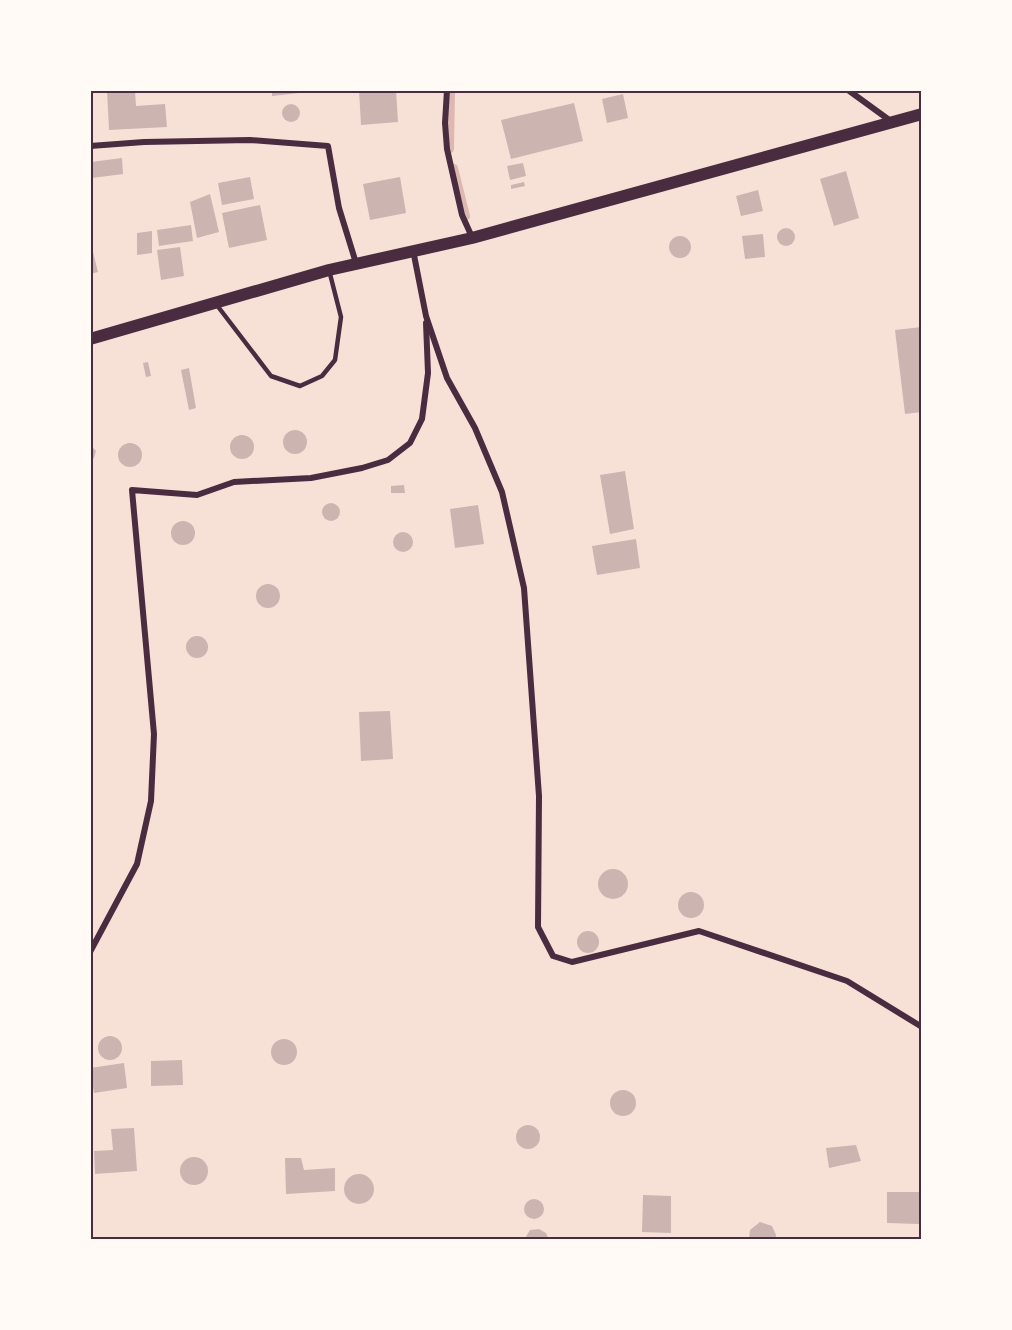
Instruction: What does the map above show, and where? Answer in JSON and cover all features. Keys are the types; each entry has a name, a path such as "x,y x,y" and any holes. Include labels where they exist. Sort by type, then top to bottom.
{"main road":[{"path":"90,339 329,270 472,238 922,114"}],"street":[{"path":"447,90 445,123 447,149 462,215 472,238"},
{"path":"848,90 893,122"},
{"path":"90,146 144,142 250,140 328,146 339,208 356,263"},
{"path":"413,250 426,316 447,378 475,428 502,492 524,588 540,796 538,927 553,956 572,962 699,931 847,981 922,1026"},
{"path":"90,952 137,864 150,801 154,734 132,490 197,495 234,482 311,478 362,468 388,460 410,443 422,419 428,373 426,316"}],"lane":[{"path":"215,303 271,376 300,386 322,376 335,360 341,317 329,270"}],"building":[{"path":"107,90 135,90 136,106 165,104 167,127 109,130"},
{"path":"272,90 299,90 299,93 272,96"},
{"path":"359,90 396,90 398,122 361,125"},
{"path":"623,94 628,118 607,123 602,99"},
{"path":"574,103 583,141 511,159 501,120"},
{"path":"291,104 297,107 300,113 297,119 291,122 285,119 282,113 285,107"},
{"path":"122,158 123,174 92,178 91,162"},
{"path":"523,163 526,176 510,180 507,166"},
{"path":"846,171 859,218 834,226 820,179"},
{"path":"250,177 254,199 222,205 218,183"},
{"path":"400,177 406,213 370,220 363,184"},
{"path":"524,182 525,186 511,189 511,185"},
{"path":"758,190 763,211 741,216 736,196"},
{"path":"210,194 219,232 197,238 190,202"},
{"path":"260,205 267,240 229,248 222,213"},
{"path":"191,225 193,241 159,246 157,230"},
{"path":"786,228 792,231 795,237 792,243 786,246 780,243 777,237 780,231"},
{"path":"152,231 152,253 137,255 137,233"},
{"path":"763,234 765,257 745,259 742,236"},
{"path":"680,236 688,239 691,247 688,255 680,258 672,255 669,247 672,239"},
{"path":"90,240 98,272 90,274"},
{"path":"180,247 184,276 161,280 157,250"},
{"path":"922,327 922,412 905,414 895,330"},
{"path":"148,362 151,376 146,377 143,363"},
{"path":"189,368 196,408 189,410 181,370"},
{"path":"295,430 304,433 307,442 304,451 295,454 286,451 283,442 286,433"},
{"path":"242,435 251,438 254,447 251,456 242,459 233,456 230,447 233,438"},
{"path":"130,443 139,446 142,455 139,464 130,467 121,464 118,455 121,446"},
{"path":"90,444 96,451 94,458 90,461"},
{"path":"625,471 634,529 610,534 600,475"},
{"path":"404,485 405,493 391,493 391,486"},
{"path":"331,503 337,506 340,512 337,518 331,521 325,518 322,512 325,506"},
{"path":"478,505 484,544 455,548 450,509"},
{"path":"183,521 192,524 195,533 192,542 183,545 174,542 171,533 174,524"},
{"path":"403,532 410,535 413,542 410,549 403,552 396,549 393,542 396,535"},
{"path":"636,539 640,568 597,575 592,546"},
{"path":"268,584 277,587 280,596 277,605 268,608 259,605 256,596 259,587"},
{"path":"193,636 201,636 208,643 208,651 201,658 193,658 186,651 186,643"},
{"path":"390,711 393,759 361,761 359,712"},
{"path":"613,869 624,873 628,884 624,895 613,899 602,895 598,884 602,873"},
{"path":"691,892 701,895 704,905 701,915 691,918 681,915 678,905 681,895"},
{"path":"588,931 596,934 599,942 596,950 588,953 580,950 577,942 580,934"},
{"path":"110,1036 115,1037 121,1043 121,1053 115,1059 110,1060 105,1059 99,1053 98,1048 99,1043 105,1037"},
{"path":"284,1039 293,1043 297,1052 293,1061 284,1065 275,1061 271,1052 275,1043"},
{"path":"182,1060 183,1085 151,1086 151,1061"},
{"path":"124,1063 127,1088 94,1093 90,1068"},
{"path":"623,1090 632,1094 636,1103 632,1112 623,1116 614,1112 610,1103 614,1094"},
{"path":"528,1125 533,1126 539,1132 539,1142 533,1148 528,1149 523,1148 517,1142 516,1137 517,1132 523,1126"},
{"path":"134,1128 137,1171 95,1174 94,1151 113,1150 111,1129"},
{"path":"856,1145 861,1161 829,1168 826,1148"},
{"path":"194,1157 204,1161 208,1171 204,1181 194,1185 184,1181 180,1171 184,1161"},
{"path":"285,1158 301,1158 304,1170 335,1168 335,1191 286,1194"},
{"path":"359,1174 370,1178 374,1189 370,1200 359,1204 348,1200 344,1189 348,1178"},
{"path":"887,1192 919,1192 919,1224 887,1223"},
{"path":"643,1195 671,1196 671,1233 642,1232"},
{"path":"530,1199 538,1199 544,1205 544,1213 538,1219 530,1219 524,1213 524,1205"},
{"path":"760,1222 772,1226 776,1235 775,1240 749,1240 750,1230"},
{"path":"539,1229 546,1233 549,1240 524,1240 530,1230"}],"waterway":[{"path":"450,149 451,90"},
{"path":"454,168 466,216"}]}
